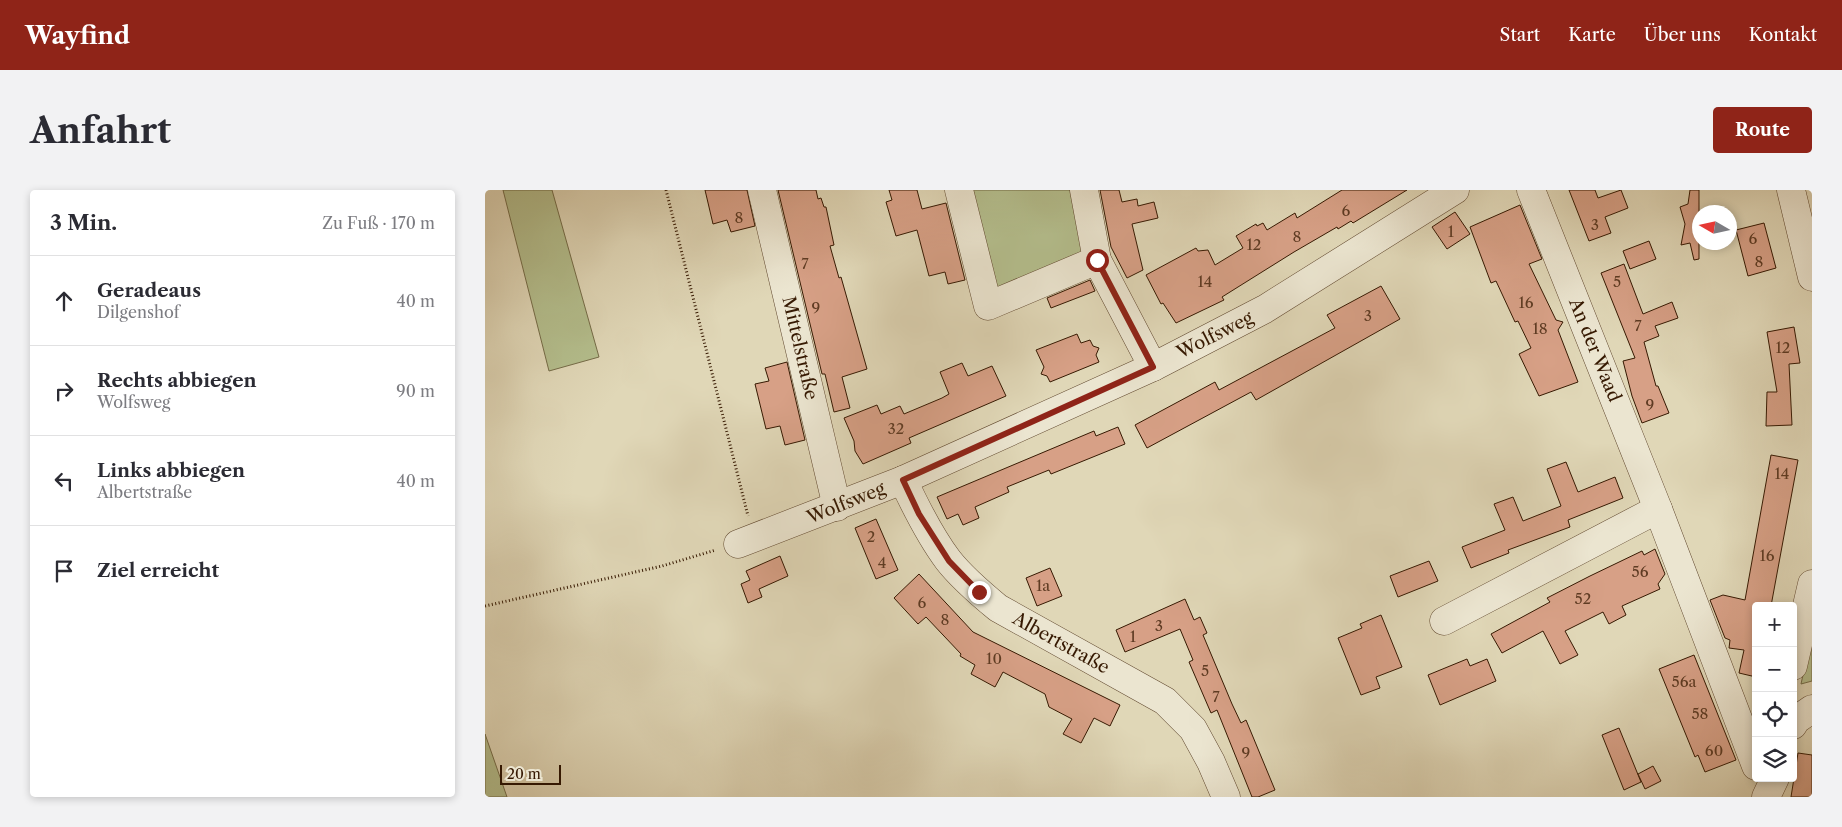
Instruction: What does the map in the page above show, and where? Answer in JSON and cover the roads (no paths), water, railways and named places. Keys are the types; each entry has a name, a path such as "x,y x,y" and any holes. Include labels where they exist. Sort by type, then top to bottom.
{"street":[{"name":"Mittelstraße","path":"762,190 837,507"},
{"path":"959,190 988,306 1097,260"},
{"path":"1084,190 1097,260 1153,367"},
{"name":"Wolfsweg","path":"746,541 903,480 1153,367 1265,309 1455,190"},
{"name":"An der Waad","path":"1531,190 1658,509 1752,756"},
{"path":"1800,205 1812,277"},
{"name":"Albertstraße","path":"903,480 919,514 949,561 979,592 998,608 1165,701 1193,729 1211,762 1226,797"},
{"path":"1444,621 1658,509"},
{"path":"1797,649 1812,584"},
{"name":"An der Waad","path":"1717,666 1730,686 1743,698 1752,703"},
{"path":"1797,708 1812,709"},
{"path":"1797,722 1812,709"},
{"path":"1759,782 1763,797"},
{"path":"1763,797 1764,782"},
{"path":"1763,797 1772,782"}]}
